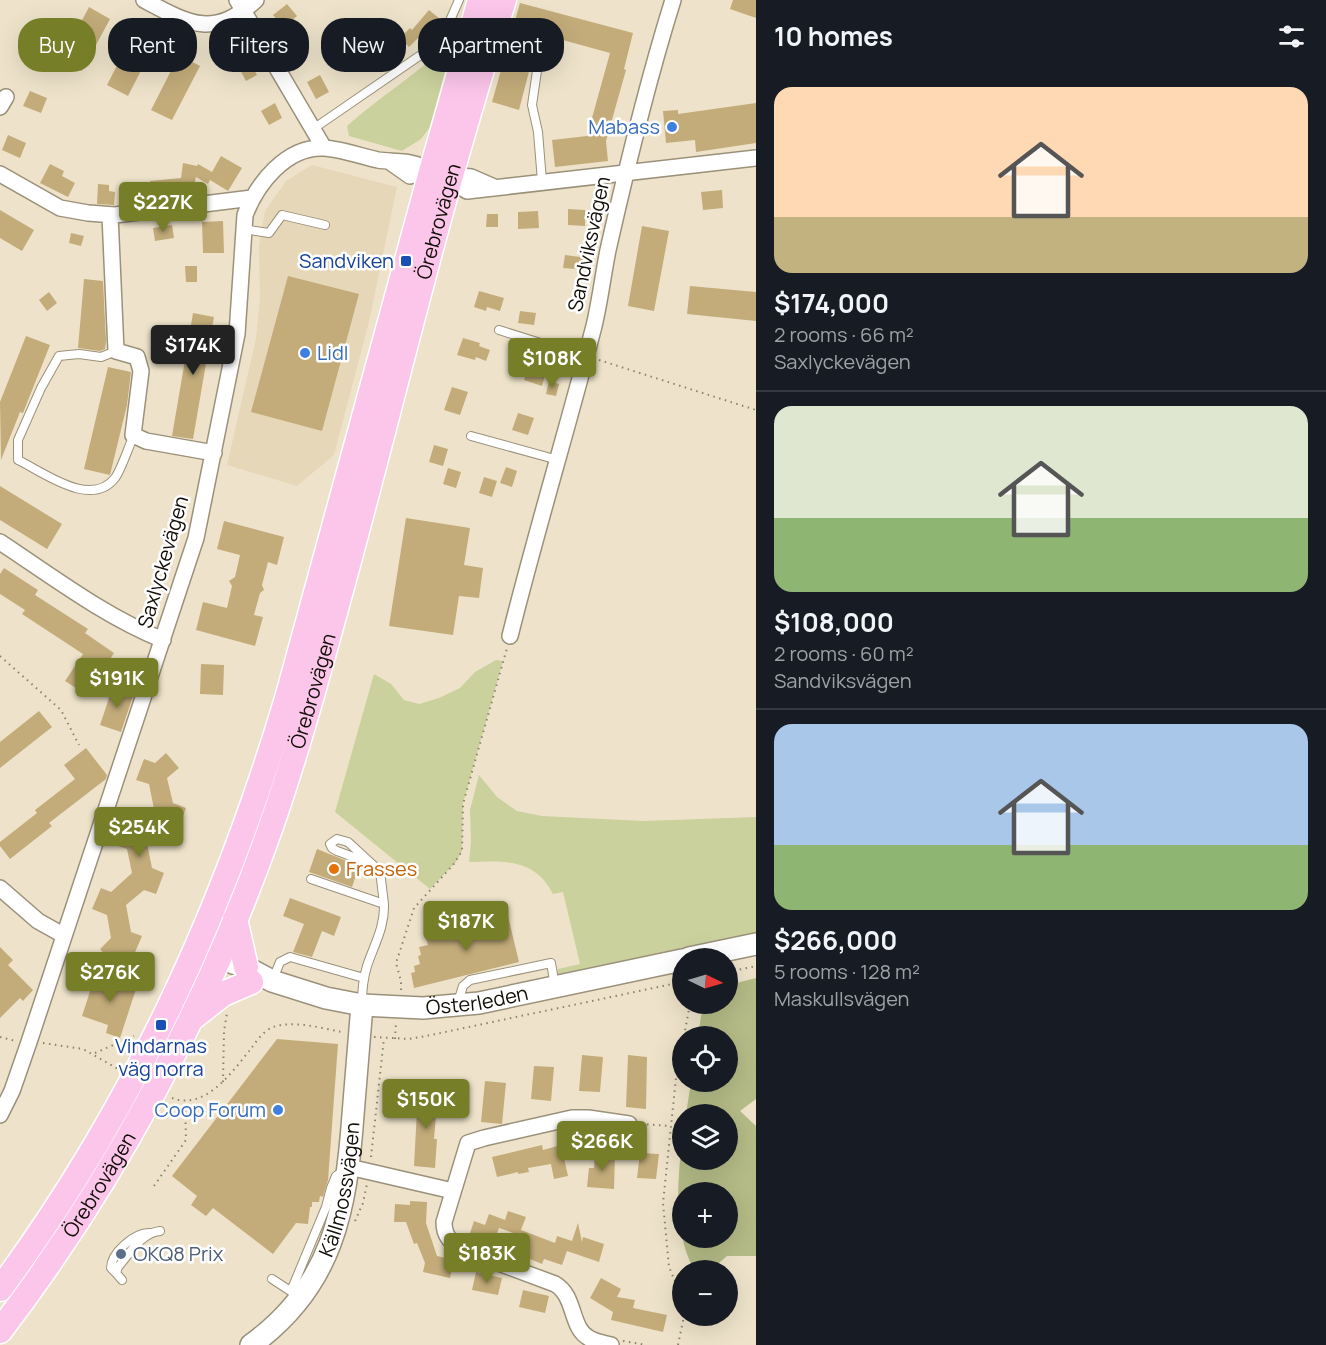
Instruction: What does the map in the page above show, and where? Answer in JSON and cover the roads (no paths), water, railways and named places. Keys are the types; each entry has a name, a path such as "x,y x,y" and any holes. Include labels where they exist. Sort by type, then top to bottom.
{"highway":[{"name":"Örebrovägen","path":"0,1331 45,1269 122,1148 191,1020 235,919 276,813 316,682 442,173 480,0"},
{"name":"Örebrovägen","path":"0,1289 64,1196 122,1100 153,1043 231,865 264,773 442,173 504,0"},
{"path":"191,1020 220,996 257,977 235,919"},
{"path":"196,949 219,957"}],"main road":[{"path":"737,948 756,944"},
{"name":"Österleden","path":"219,957 257,977 326,998 362,1005 398,1008 461,1004 672,962"},
{"name":"Källmossvägen","path":"250,1345 270,1331 325,1257 333,1235 342,1207 349,1167 362,1005"}],"street":[{"path":"144,0 189,22 208,25 226,21 240,6 256,0"},
{"name":"Sandviksvägen","path":"510,636 594,322 626,172 652,67 672,0"},
{"path":"240,6 324,148 390,162 410,176 442,173 467,191 494,186 756,158"},
{"name":"Saxlyckevägen","path":"0,1115 12,1091 29,1042 196,538 237,334 245,215 252,198 286,159 305,150 324,148"},
{"path":"0,174 60,208 88,213 110,215 252,198"},
{"path":"110,215 116,351 137,357 141,371 134,435 146,441 213,453"},
{"path":"0,542 106,613 131,627 163,640"},
{"path":"0,888 38,921 63,935"},
{"path":"611,1345 590,1339 582,1333 563,1289 461,1249 448,1240 444,1231 444,1222 468,1143 572,1118 630,1124"},
{"path":"349,1167 453,1191"}],"lane":[{"path":"313,129 438,44 446,32 459,0"},
{"path":"537,72 532,105 538,132 542,181"},
{"path":"243,229 269,233 282,214 325,225"},
{"path":"499,330 585,357"},
{"path":"116,351 101,357 79,354 59,356 41,388 18,440 18,460 73,489 97,491 114,479 134,435"},
{"path":"471,436 558,460"},
{"path":"362,1005 364,978 384,918 382,878 380,871 348,842 337,839 330,844 337,851 374,866"},
{"path":"311,879 384,904"},
{"path":"257,977 290,957 364,978"},
{"path":"122,1280 111,1268 112,1262 131,1238 142,1233 160,1232"},
{"path":"272,1279 296,1295"}],"place":[{"name":"Mabass","path":"672,127"},
{"name":"Sandviken","path":"406,261"},
{"name":"Lidl","path":"305,353"},
{"name":"Frasses","path":"334,869"},
{"name":"Vindarnas väg norra","path":"161,1025"},
{"name":"Coop Forum","path":"278,1110"},
{"name":"OKQ8 Prix","path":"121,1254"}]}
